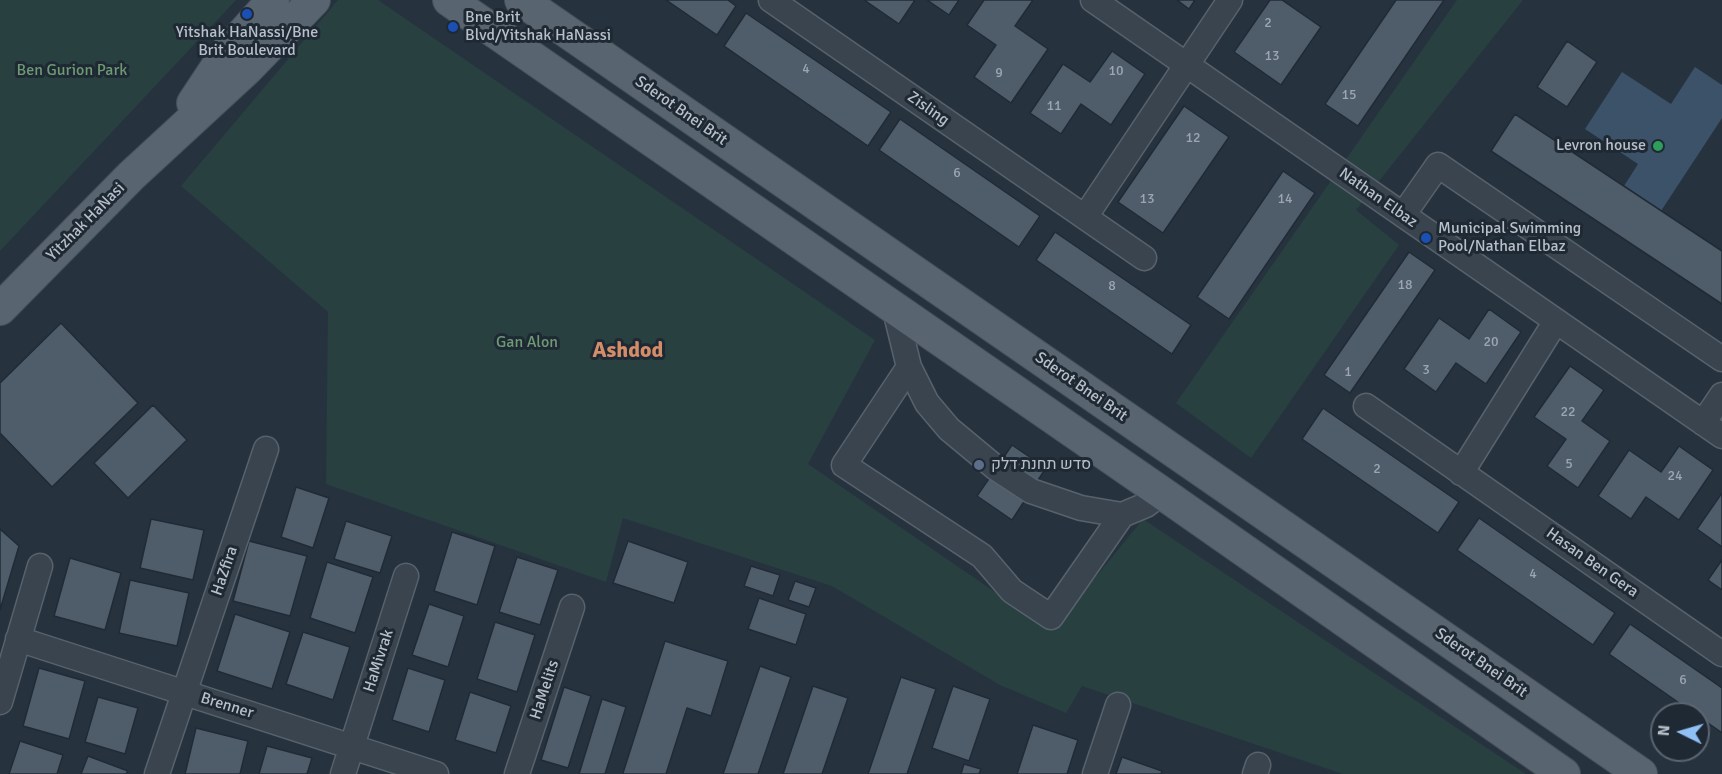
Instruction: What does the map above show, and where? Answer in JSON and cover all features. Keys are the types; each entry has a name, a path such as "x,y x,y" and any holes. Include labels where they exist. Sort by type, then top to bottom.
{"main road":[{"name":"Yitzhak HaNasi","path":"172,137 200,90 228,50 273,0"},
{"name":"Yitzhak HaNasi","path":"0,309 172,137 247,69 314,0"},
{"path":"449,0 1564,774"},
{"name":"Sderot Bnei Brit","path":"522,0 1641,774"}],"street":[{"name":"Zisling","path":"771,0 1144,258"},
{"name":"Nathan Elbaz","path":"1093,0 1712,429"},
{"path":"1085,217 1230,0"},
{"path":"1403,215 1437,165 1722,359"},
{"path":"895,310 909,366 927,403 949,429 996,468 1031,491 1082,508 1122,515"},
{"path":"1461,473 1556,321"},
{"path":"909,366 844,465 982,556 1012,591 1051,617 1122,515 1146,505 1162,493"},
{"path":"1712,429 1722,394"},
{"name":"Hasan Ben Gera","path":"1366,406 1722,654"},
{"name":"HaZfira","path":"157,774 266,449"},
{"path":"0,702 40,566"},
{"name":"HaMivrak","path":"343,774 406,576"},
{"name":"HaMelits","path":"517,774 572,607"},
{"name":"Brenner","path":"18,639 436,774"},
{"path":"1095,774 1118,705"}],"green space":[{"name":"Ben Gurion Park","path":"0,0 236,0 0,251"},
{"name":"Gan Alon","path":"338,0 378,0 875,340 808,464 1052,631 1143,519 1526,774 1343,774 1082,686 1066,713 1000,685 832,586 623,518 606,582 326,484 328,312 181,186"},
{"path":"1457,0 1523,0 1356,210 1399,245 1251,458 1176,403"}],"water":[{"name":"Levron house","path":"1695,67 1722,85 1722,118 1661,211 1624,186 1638,164 1585,129 1622,72 1671,104"}],"building":[{"path":"666,0 728,0 736,6 717,35"},
{"path":"864,0 915,0 899,24"},
{"path":"927,0 959,0 949,15"},
{"path":"984,0 1033,0 1015,26 1048,49 1011,103 974,77 996,45 967,25"},
{"path":"1177,0 1195,0 1189,9"},
{"path":"1270,0 1282,0 1321,27 1281,85 1234,52"},
{"path":"1396,0 1444,0 1358,126 1325,104"},
{"path":"746,13 891,112 868,146 724,46"},
{"path":"1567,41 1597,62 1567,107 1537,87"},
{"path":"1112,51 1145,74 1111,125 1081,104 1061,134 1030,113 1063,64 1090,82"},
{"path":"1184,106 1229,137 1163,233 1118,202"},
{"path":"1515,114 1722,251 1722,304 1491,151"},
{"path":"900,119 1040,216 1019,247 879,150"},
{"path":"1283,171 1315,193 1229,319 1197,297"},
{"path":"1055,232 1191,325 1172,354 1036,260"},
{"path":"1409,252 1435,270 1350,393 1324,375"},
{"path":"1489,309 1521,332 1486,384 1456,363 1436,392 1404,369 1439,318 1469,339"},
{"path":"61,323 138,403 52,487 0,433 0,383"},
{"path":"1570,366 1604,390 1582,421 1610,441 1578,488 1547,466 1566,439 1534,417"},
{"path":"153,405 187,440 128,498 94,463"},
{"path":"1323,408 1459,502 1438,533 1302,439"},
{"path":"1012,445 1046,468 1012,520 977,496"},
{"path":"1679,446 1713,470 1679,520 1646,497 1631,519 1598,496 1629,450 1661,472"},
{"path":"296,487 329,498 313,548 281,537"},
{"path":"1722,493 1722,547 1697,529"},
{"path":"1479,518 1615,613 1593,645 1457,550"},
{"path":"151,519 204,530 193,580 140,568"},
{"path":"346,521 392,536 380,573 334,559"},
{"path":"0,529 19,546 0,610"},
{"path":"452,532 495,546 477,605 434,591"},
{"path":"249,541 307,556 290,616 233,601"},
{"path":"628,541 688,562 674,603 613,583"},
{"path":"517,557 558,570 540,625 499,612"},
{"path":"70,558 121,573 105,630 54,616"},
{"path":"1722,560 1722,590 1708,580"},
{"path":"327,562 373,577 355,633 310,618"},
{"path":"751,566 780,575 773,596 744,586"},
{"path":"130,580 189,593 177,646 119,633"},
{"path":"795,581 816,588 809,607 788,600"},
{"path":"759,598 806,614 796,645 748,629"},
{"path":"429,604 464,616 448,667 412,655"},
{"path":"235,614 290,632 272,689 217,671"},
{"path":"495,622 535,635 517,692 477,679"},
{"path":"1630,624 1722,688 1722,733 1710,724 1710,702 1678,702 1609,654"},
{"path":"303,632 350,647 333,700 286,684"},
{"path":"665,641 728,661 711,716 687,708 666,774 624,774 623,773"},
{"path":"760,666 791,677 758,774 723,774"},
{"path":"39,668 85,681 69,739 23,726"},
{"path":"408,668 445,680 429,732 392,720"},
{"path":"901,677 936,689 907,774 868,774"},
{"path":"813,686 848,698 822,774 783,774"},
{"path":"953,686 990,699 969,761 932,748"},
{"path":"564,687 591,696 568,768 541,760"},
{"path":"470,692 511,706 496,753 455,740"},
{"path":"98,697 138,708 125,754 85,742"},
{"path":"602,699 626,707 605,774 579,774"},
{"path":"1033,725 1078,740 1067,774 1017,774"},
{"path":"196,728 248,741 240,774 185,774"},
{"path":"20,741 63,755 57,774 9,774"},
{"path":"267,746 312,758 307,774 259,774"},
{"path":"88,756 128,771 126,774 81,774"},
{"path":"1122,757 1162,771 1161,774 1116,774"},
{"path":"964,764 981,769 979,774 961,774"}],"place":[{"name":"Yitshak HaNassi/Bne Brit Boulevard","path":"247,14"},
{"name":"Bne Brit Blvd/Yitshak HaNassi","path":"453,27"},
{"name":"Levron house","path":"1658,146"},
{"name":"Municipal Swimming Pool/Nathan Elbaz","path":"1426,238"},
{"name":"סדש תחנת דלק","path":"979,465"}],"district":[{"name":"Ashdod","path":"628,351"}]}
